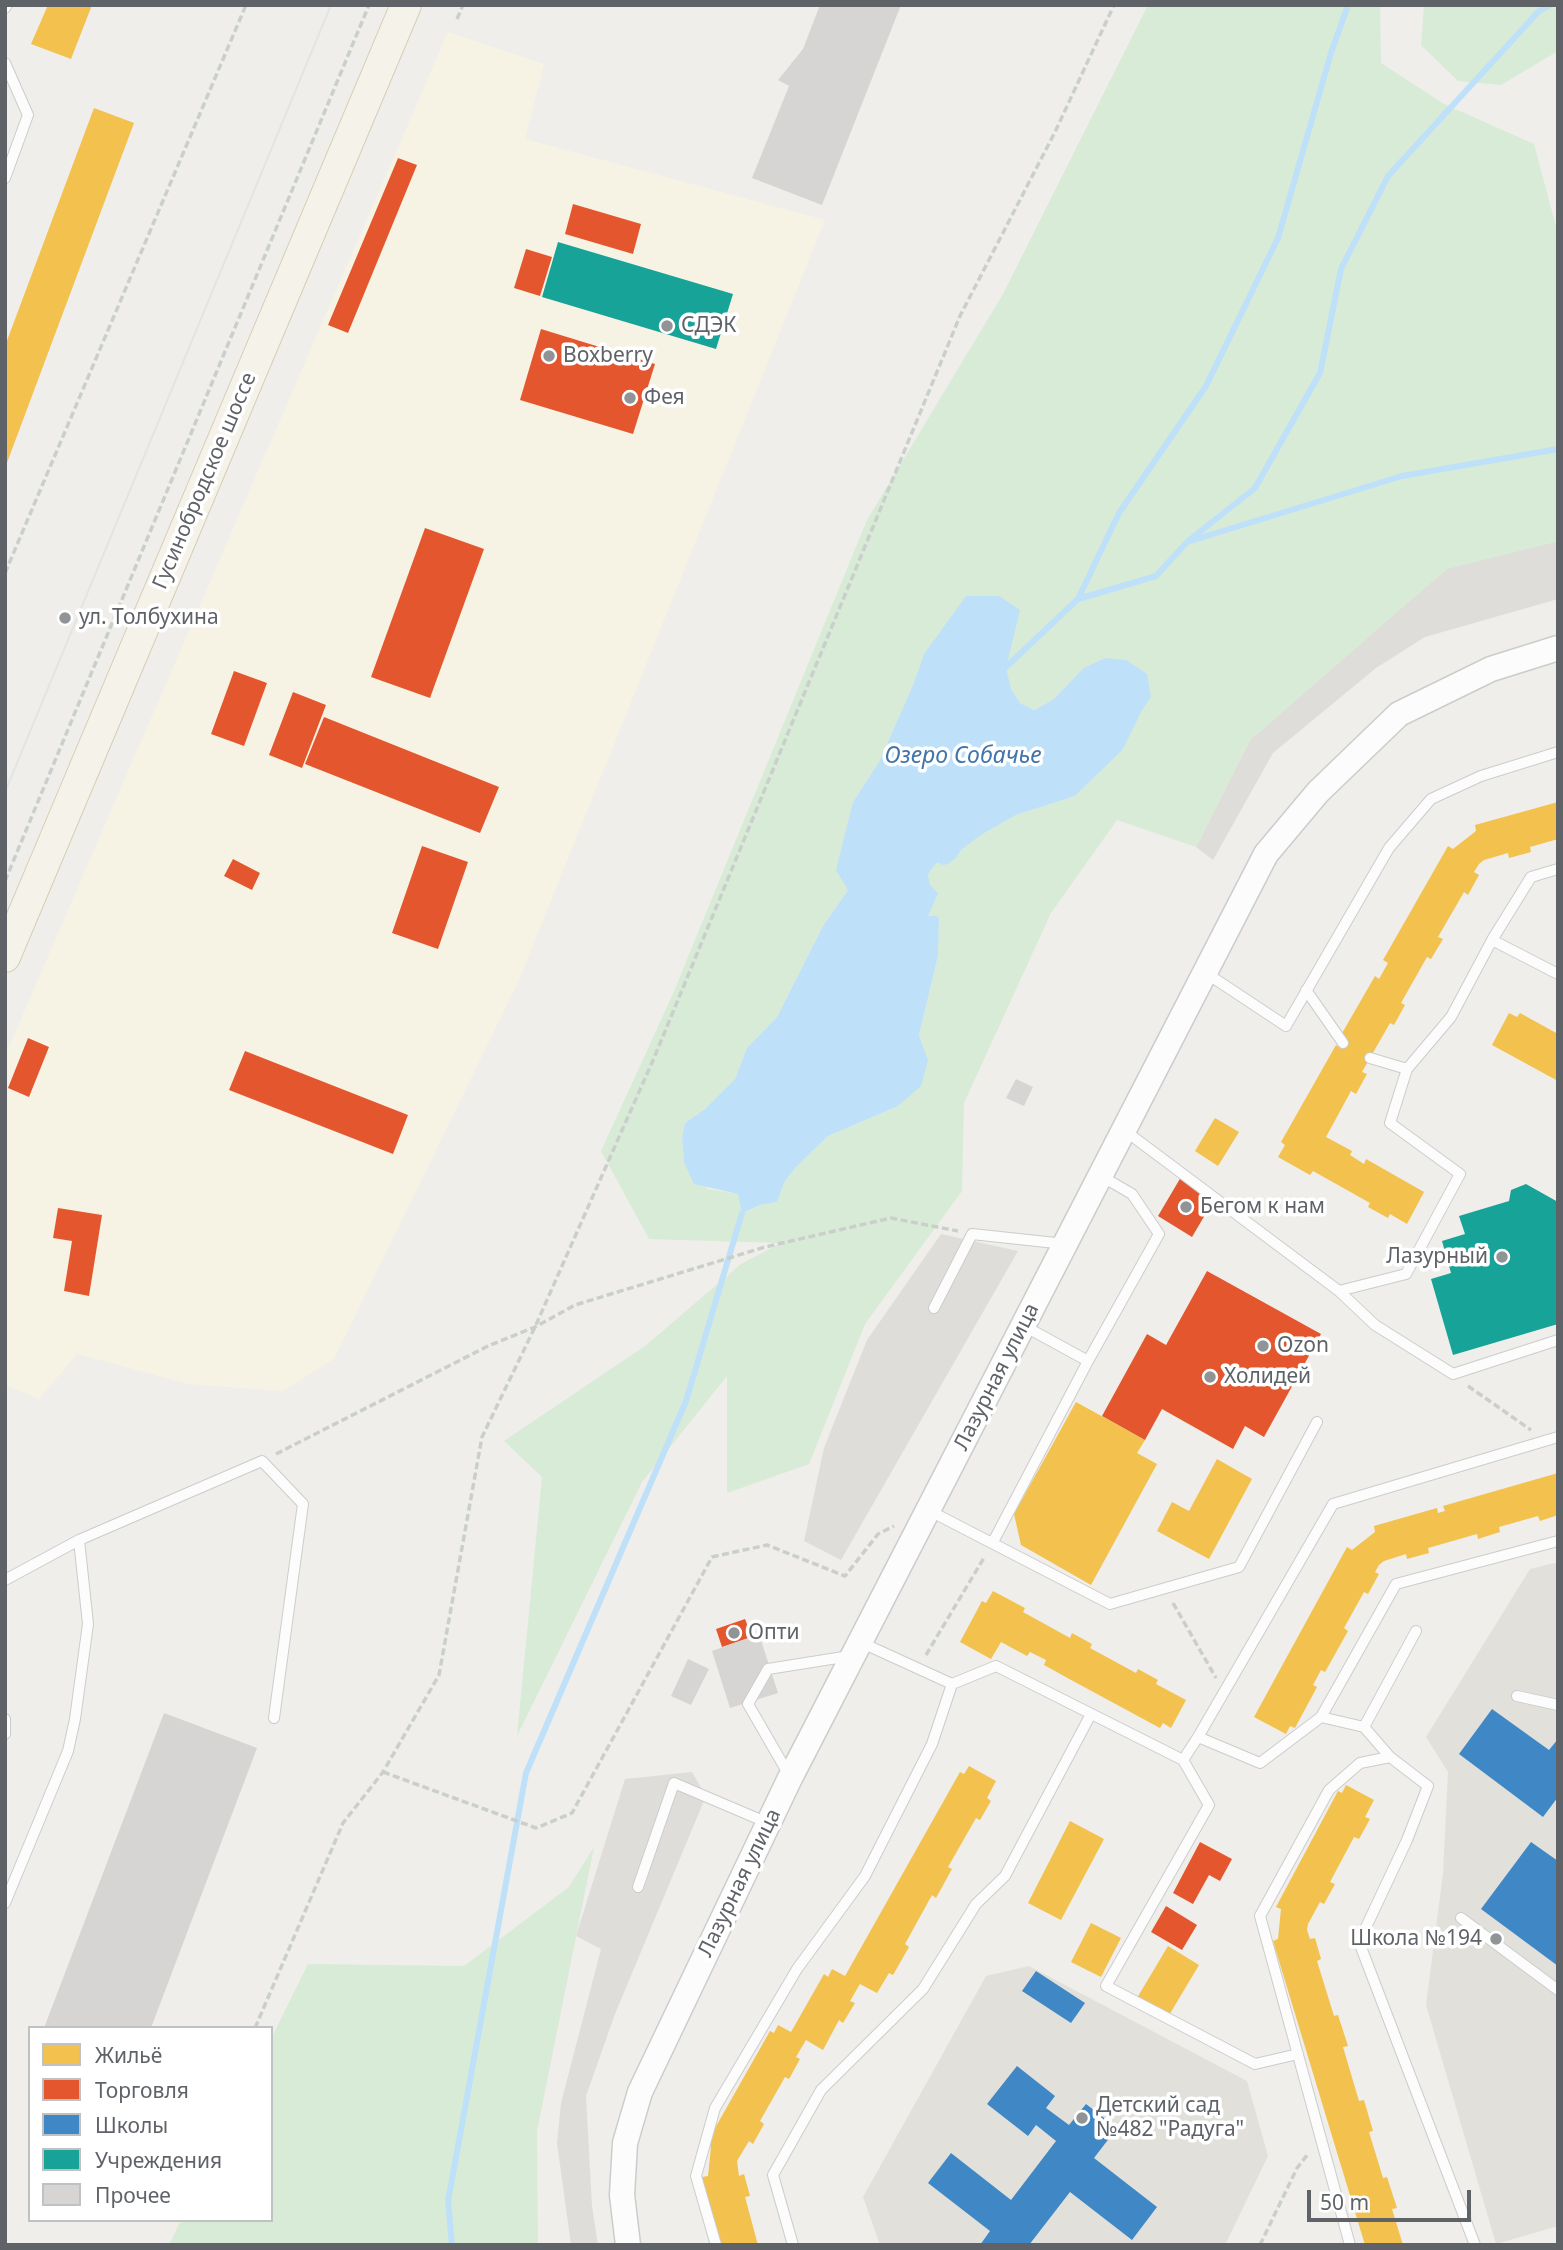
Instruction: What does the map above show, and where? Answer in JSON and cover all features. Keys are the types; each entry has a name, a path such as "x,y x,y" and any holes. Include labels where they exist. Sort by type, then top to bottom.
{"main road":[{"name":"Гусинобродское шоссе","path":"5,957 405,5"}],"street":[{"name":"Лазурная улица","path":"628,2245 622,2195 625,2143 640,2092 790,1778 1266,855 1318,792 1399,714 1491,669 1558,648"}],"lane":[{"path":"5,63 29,115 5,178"},
{"path":"1205,973 1286,1026 1389,848 1431,799 1481,776 1558,752"},
{"path":"1339,1291 1406,1274 1460,1174 1390,1123 1407,1069 1451,1017 1492,940 1531,877 1558,869"},
{"path":"1492,940 1558,974"},
{"path":"1306,990 1343,1042"},
{"path":"1370,1058 1407,1069"},
{"path":"1124,1130 1339,1291 1375,1325 1453,1374 1558,1340"},
{"path":"993,1542 1158,1234 1132,1194 1101,1176"},
{"path":"934,1308 972,1234 1065,1245"},
{"path":"1023,1326 1088,1361"},
{"path":"928,1510 1110,1604 1239,1567 1317,1422"},
{"path":"1183,1760 1333,1504 1558,1437"},
{"path":"5,1580 79,1540 262,1461 303,1504 274,1718"},
{"path":"5,1903 68,1751 75,1718 88,1624 79,1540"},
{"path":"1198,1737 1260,1763 1321,1717 1396,1584 1558,1541"},
{"path":"1364,1727 1416,1631"},
{"path":"790,1778 748,1704 768,1669 857,1649 918,1669 952,1684 996,1666 1183,1760 1209,1805 1106,1986 1255,2064 1298,2054"},
{"path":"716,2245 696,2176 715,2108 797,1969 865,1876 932,1744 952,1684"},
{"path":"1517,1696 1558,1705"},
{"path":"793,2245 773,2175 821,2090 923,1989 976,1904 1005,1876 1090,1714"},
{"path":"1321,1717 1364,1727 1390,1757 1428,1786 1407,1840 1359,1942 1475,2245"},
{"path":"5,1719 5,1734"},
{"path":"1350,2245 1260,1916 1329,1790 1360,1763 1390,1757"},
{"path":"638,1887 674,1783 769,1823"},
{"path":"1461,1918 1558,1990"}],"path":[{"path":"5,573 246,5"},
{"path":"5,881 369,5"},
{"path":"457,19 463,5"},
{"path":"256,2026 343,1824 383,1772 439,1675 482,1437 535,1326 654,1058 960,316 1055,132 1114,5"},
{"path":"262,1461 488,1346 575,1305 765,1247 891,1218 972,1234"},
{"path":"1453,1374 1532,1431 1537,1443"},
{"path":"383,1772 536,1828 572,1813 712,1557 767,1545 845,1576 878,1534 928,1510"},
{"path":"918,1669 993,1542"},
{"path":"1164,1588 1224,1692"},
{"path":"1260,2245 1297,2168 1321,2137"}],"shaded area":[{"path":"448,32 544,64 525,139 825,220 519,980 334,1359 283,1391 189,1384 77,1354 39,1399 5,1385 5,1056"},
{"path":"1558,541 1558,599 1425,637 1376,668 1273,753 1213,860 1196,847 1250,740 1447,568"},
{"path":"941,1234 1018,1251 841,1560 804,1541 824,1448 867,1340"},
{"name":"Школа №194","path":"1558,1562 1558,2226 1496,2244 1426,2005 1443,1873 1448,1772 1426,1737 1530,1569"},
{"path":"692,1772 706,1796 615,2014 586,2096 592,2206 598,2245 571,2245 557,2143 561,2103 601,1949 576,1936 625,1779"},
{"name":"Детский сад №482 \"Радуга\"","path":"1029,1966 1247,2081 1268,2156 1225,2245 880,2245 863,2197 986,1976"}],"green space":[{"path":"1148,5 1380,5 1381,63 1444,104 1534,144 1558,234 1558,541 1447,569 1250,740 1196,847 1117,820 1051,913 964,1103 962,1191 865,1324 809,1464 727,1493 727,1376 642,1482 517,1736 542,1477 504,1441 645,1346 741,1264 781,1243 649,1239 601,1151 672,996 867,520 1003,294","holes":["924,654 1011,689 1020,703 1033,710 1054,699 1070,683 1151,697 1097,774 1075,796 1016,815 981,835 961,850 956,858 938,861 928,874 928,917 939,920 938,956 919,1035 928,1060 898,1106 828,1136 785,1181 777,1202 760,1205 742,1213 739,1194 708,1189 684,1162 682,1137 685,1123 705,1109 735,1079 747,1048 777,1017 823,926 848,890 853,802 879,762"]},
{"path":"1424,5 1558,5 1558,51 1501,85 1458,81 1421,45"},
{"path":"594,1847 537,2131 538,2245 169,2245 180,2222 273,2222 273,2035 308,1964 464,1966 569,1887"}],"water":[{"name":"Озеро Собачье","path":"966,596 999,596 1020,610 1006,668 1011,689 1020,703 1034,710 1054,699 1084,668 1105,658 1126,660 1147,674 1151,697 1123,749 1075,796 1016,815 981,835 948,864 938,862 935,865 928,874 930,885 938,893 928,916 937,916 939,920 938,956 919,1035 928,1060 921,1086 898,1106 828,1136 785,1181 777,1202 760,1205 742,1213 738,1194 694,1184 684,1162 682,1137 685,1123 705,1109 735,1079 747,1048 777,1017 823,926 848,890 836,870 853,802 879,762 924,654"}],"building: Жильё":[{"path":"48,5 92,5 71,59 31,44"},
{"path":"94,108 134,123 5,468 5,346"},
{"path":"1558,802 1558,839 1530,847 1531,852 1509,858 1508,853 1479,864 1474,872 1479,875 1468,895 1464,892 1438,937 1443,939 1431,959 1427,957 1401,1003 1405,1005 1394,1025 1390,1023 1362,1072 1367,1074 1356,1094 1351,1091 1326,1137 1352,1151 1350,1155 1364,1164 1366,1159 1424,1192 1407,1224 1390,1214 1388,1218 1368,1207 1370,1203 1313,1171 1310,1175 1278,1157 1285,1145 1281,1142 1336,1045 1340,1048 1343,1043 1346,1037 1341,1035 1375,976 1379,979 1388,963 1383,960 1448,846 1453,849 1476,831 1475,825"},
{"path":"1509,1013 1517,1017 1520,1013 1558,1034 1558,1081 1492,1045"},
{"path":"1215,1118 1239,1132 1218,1166 1195,1151"},
{"path":"1076,1402 1145,1440 1137,1453 1157,1464 1091,1585 1021,1545 1014,1514"},
{"path":"1217,1459 1252,1479 1209,1559 1157,1531 1172,1502 1189,1511"},
{"path":"1558,1473 1558,1515 1540,1521 1538,1516 1499,1527 1500,1532 1478,1539 1477,1534 1428,1548 1429,1553 1407,1559 1406,1554 1379,1565 1375,1572 1379,1574 1368,1594 1364,1592 1344,1628 1348,1631 1325,1672 1321,1670 1313,1685 1317,1687 1295,1728 1290,1726 1286,1734 1254,1717 1347,1547 1352,1550 1375,1532 1374,1526 1437,1508 1438,1513 1445,1511 1443,1506"},
{"path":"993,1591 1025,1608 1023,1612 1070,1638 1072,1633 1092,1644 1090,1648 1136,1673 1138,1669 1158,1680 1156,1684 1186,1700 1171,1728 1163,1723 1160,1728 1044,1665 1046,1660 1030,1652 1027,1656 1001,1642 991,1659 960,1642 982,1601 986,1603"},
{"path":"969,1766 996,1781 987,1798 991,1801 980,1820 976,1818 948,1867 952,1869 936,1898 932,1895 905,1944 909,1947 893,1975 889,1973 877,1993 860,1984 850,2001 855,2003 843,2023 839,2020 823,2050 806,2040 796,2057 800,2059 789,2079 785,2077 760,2121 764,2124 753,2144 749,2141 737,2161 739,2176 744,2174 750,2196 745,2197 758,2245 721,2245 702,2177 708,2176 711,2147 706,2144 770,2031 774,2033 778,2025 791,2032 824,1974 828,1977 832,1969 845,1976 960,1772 964,1774"},
{"path":"1346,1785 1374,1800 1365,1817 1370,1819 1359,1839 1354,1837 1330,1882 1335,1884 1324,1904 1320,1902 1307,1930 1310,1939 1315,1938 1321,1959 1317,1961 1334,2016 1338,2015 1348,2046 1343,2047 1359,2101 1364,2100 1373,2131 1369,2132 1383,2178 1387,2177 1397,2208 1392,2209 1403,2245 1365,2245 1273,1941 1278,1939 1281,1909 1276,1907 1338,1791 1342,1793"},
{"path":"1070,1821 1104,1839 1061,1920 1028,1903"},
{"path":"1091,1923 1121,1938 1101,1977 1071,1962"},
{"path":"1168,1946 1199,1965 1168,2017 1137,1998"}],"building: Торговля":[{"path":"398,158 417,165 348,333 328,325"},
{"path":"573,204 641,224 633,254 565,234"},
{"path":"526,249 552,257 540,296 514,288"},
{"path":"541,329 655,364 633,434 520,400"},
{"path":"425,528 484,549 430,698 371,677"},
{"path":"234,671 267,683 244,746 211,734"},
{"path":"293,692 326,705 302,768 269,755"},
{"path":"324,717 499,787 480,833 305,764"},
{"path":"422,846 468,862 438,949 392,933"},
{"path":"233,859 260,873 252,890 224,876"},
{"path":"28,1038 49,1047 29,1097 8,1088"},
{"path":"245,1051 408,1115 393,1154 229,1090"},
{"name":"Бегом к нам","path":"1181,1177 1215,1198 1192,1237 1158,1216"},
{"path":"58,1208 102,1215 89,1296 64,1291 72,1241 53,1238"},
{"name":"Холидей","path":"1207,1271 1321,1334 1264,1437 1245,1426 1233,1449 1162,1409 1145,1440 1102,1416 1147,1334 1166,1345"},
{"name":"Опти","path":"745,1619 752,1637 722,1647 716,1629"},
{"path":"1200,1842 1232,1859 1220,1881 1209,1875 1193,1904 1173,1893"},
{"path":"1166,1906 1197,1925 1182,1950 1151,1932"}],"building: Школы":[{"path":"1492,1709 1549,1750 1558,1739 1558,1797 1543,1817 1459,1754"},
{"path":"1531,1842 1558,1861 1558,1966 1481,1909"},
{"path":"1036,1971 1085,2003 1071,2023 1022,1991"},
{"path":"1017,2066 1055,2096 1046,2108 1069,2125 1086,2104 1117,2128 1094,2158 1157,2207 1132,2240 1070,2192 1029,2245 980,2245 990,2231 928,2183 951,2153 1011,2200 1056,2141 1036,2125 1028,2136 987,2104"}],"building: Учреждения":[{"path":"558,242 733,294 716,349 542,297"},
{"name":"Лазурный","path":"1526,1184 1558,1202 1558,1324 1453,1355 1431,1279 1451,1273 1442,1241 1465,1234 1459,1216 1509,1201 1511,1190"}],"building: Прочее":[{"path":"820,5 901,5 822,205 752,178 789,86 778,80 803,49"},
{"path":"1016,1079 1033,1087 1024,1106 1006,1098"},
{"path":"759,1634 778,1693 730,1708 712,1651"},
{"path":"688,1659 709,1669 691,1705 671,1696"},
{"path":"164,1713 257,1748 152,2026 45,2026"}],"waterway":[{"path":"1078,599 1119,513 1206,386 1278,238 1331,53 1348,5"},
{"path":"1187,542 1255,488 1320,373 1341,269 1388,176 1539,11 1550,5"},
{"path":"1006,667 1078,599 1156,576 1187,542 1402,476 1558,449"},
{"path":"452,2245 448,2201 526,1773 686,1401 742,1213"}],"tram line":[{"path":"5,792 331,5"}],"place":[{"name":"СДЭК","path":"667,326"},
{"name":"Boxberry","path":"549,356"},
{"name":"Фея","path":"630,398"},
{"name":"ул. Толбухина","path":"65,618"},
{"name":"Бегом к нам","path":"1186,1207"},
{"name":"Лазурный","path":"1502,1257"},
{"name":"Ozon","path":"1263,1346"},
{"name":"Холидей","path":"1210,1377"},
{"name":"Опти","path":"734,1633"},
{"name":"Школа №194","path":"1496,1939"},
{"name":"Детский сад №482 \"Радуга\"","path":"1082,2118"}]}
